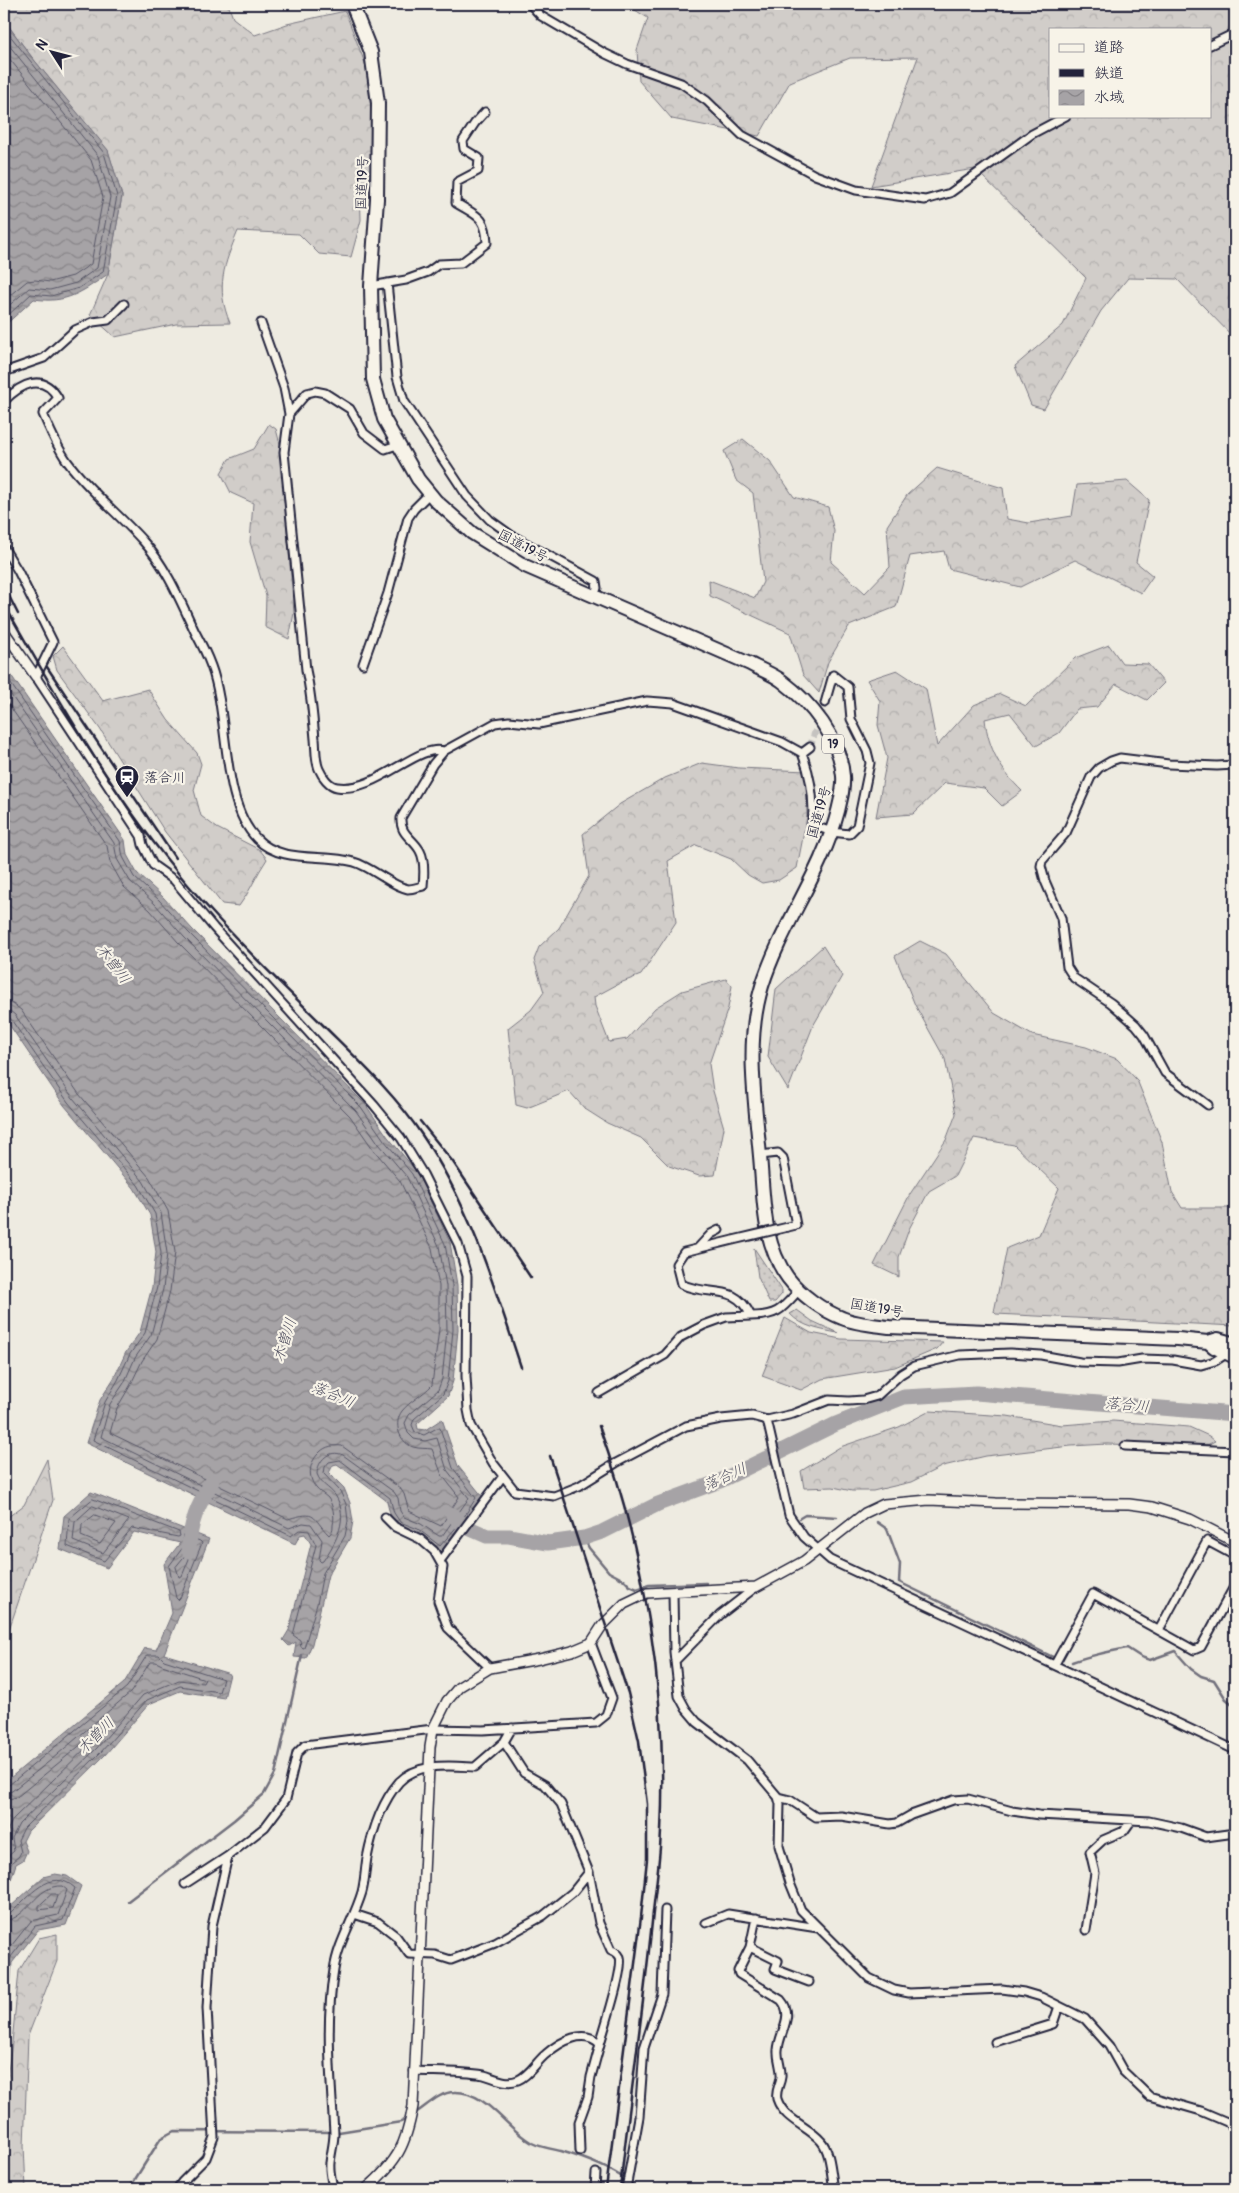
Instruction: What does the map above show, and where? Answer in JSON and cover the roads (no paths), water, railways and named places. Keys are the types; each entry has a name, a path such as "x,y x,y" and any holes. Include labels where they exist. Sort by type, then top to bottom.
{"highway":[{"name":"国道19号","path":"352,4 370,52 378,103 377,199 371,286 373,379 384,419 418,480 453,518 498,551 525,566 750,664 780,680 799,695 820,720 840,758 843,789 832,832 770,964 756,1008 752,1042 752,1078 766,1226 774,1254 788,1277 799,1290 822,1308 843,1319 889,1328 1178,1339 1208,1342 1218,1339 1233,1350"}],"street":[{"path":"530,4 541,16 604,53 626,64 681,83 707,101 742,135 815,175 856,190 925,200 950,193 1032,134 1062,118"},
{"path":"1212,44 1235,33"},
{"path":"371,286 406,280 428,272 439,264 461,263 487,243 482,218 456,202 457,182 478,171 479,166 479,158 464,149 463,141 485,112"},
{"path":"387,283 397,377 404,401 424,432 467,496 490,520 511,535 596,581 597,588 594,597"},
{"path":"4,372 44,358 75,330 93,322 108,320 124,304"},
{"path":"261,323 284,388 289,414 284,452 318,768 327,781 335,787 354,788 370,784 423,754 438,750 444,752"},
{"path":"4,401 21,387 36,382 45,384 53,390 58,398 43,414 67,460 86,484 144,542 158,561 185,610 212,667 221,704 234,798 244,825 258,841 277,852 354,862 408,888 423,886 424,874 420,851 405,836 400,825 401,818 433,764 444,752 495,723 509,720 539,724 647,702 673,703 782,742 802,753 810,773 814,806 812,825 832,832 849,834 857,826 870,763 867,751 851,719 848,687 833,675 825,703"},
{"path":"289,414 307,393 315,391 325,394 350,409 364,433 381,447 385,449 397,445"},
{"path":"363,664 388,593 408,518 429,494"},
{"path":"4,548 18,571 53,642 36,677"},
{"path":"4,630 141,836 143,845 153,865 180,887 214,928 374,1105 400,1138 423,1174 458,1244 467,1276 466,1376 471,1425 488,1456 515,1491 554,1496 579,1486 616,1463 686,1426 722,1419 752,1416 767,1420 793,1414 829,1400 856,1401 877,1396 901,1374 914,1366 960,1355 1010,1353 1041,1355 1080,1362 1118,1363 1165,1360 1201,1365 1215,1361 1233,1350"},
{"path":"802,753 810,747"},
{"path":"1208,1104 1165,1073 1136,1025 1111,1003 1074,978 1067,967 1061,918 1045,882 1041,866 1042,861 1066,833 1091,778 1099,768 1111,761 1120,758 1169,764 1235,765"},
{"path":"751,1316 746,1305 738,1297 729,1293 692,1290 681,1284 676,1264 684,1252 796,1225 782,1158 778,1153 760,1155"},
{"path":"698,1248 718,1230"},
{"path":"599,1393 665,1355 681,1337 704,1325 726,1317 768,1316 779,1312 799,1290"},
{"path":"767,1420 784,1501 789,1516 804,1536 832,1562 1055,1664 1235,1750"},
{"path":"1125,1446 1235,1451"},
{"path":"440,1561 504,1476"},
{"path":"675,1661 720,1615 756,1587 779,1576 819,1550 865,1513 884,1504 929,1500 996,1503 1129,1504 1152,1507 1190,1519 1235,1542"},
{"path":"385,1517 395,1527 427,1544 440,1561 443,1567 438,1601 448,1628 490,1668"},
{"path":"1159,1630 1207,1541 1235,1556"},
{"path":"1055,1664 1093,1594 1194,1650 1201,1647 1235,1585"},
{"path":"366,2189 385,2172 398,2153 409,2130 414,2071 428,1768 433,1729 439,1714 459,1687 490,1668 572,1651 591,1643 602,1626 624,1604 647,1593 756,1587"},
{"path":"673,1592 678,1696 697,1722 747,1760 778,1797 780,1804 779,1846 790,1883 801,1910 869,1978 894,1990 909,1992 1002,1989 1024,1992 1059,2006 1085,2019 1109,2046 1123,2072 1149,2096 1202,2111 1226,2122 1235,2129"},
{"path":"185,1884 228,1856 264,1827 286,1799 297,1753 306,1745 433,1729 512,1728 596,1723 606,1715 612,1698 591,1643"},
{"path":"333,2189 329,2165 334,2136 329,2024 334,1970 342,1937 354,1914 362,1891 375,1826 386,1802 400,1781 418,1770 436,1766 475,1767 504,1742 512,1728"},
{"path":"504,1742 524,1773 545,1785 562,1804 589,1872 599,1923 611,1950 617,1952 620,1957 621,1964 591,2077 588,2097 579,2122 580,2151"},
{"path":"778,1797 790,1800 816,1817 841,1816 890,1824 897,1823 911,1814 953,1800 968,1799 1039,1815 1149,1821 1181,1828 1206,1837 1235,1833"},
{"path":"1086,1930 1095,1873 1090,1852 1103,1840 1124,1831 1131,1821"},
{"path":"178,2189 182,2182 206,2158 214,2137 207,2008 212,1926 228,1856"},
{"path":"354,1914 378,1922 396,1936 409,1954 435,1955 451,1960 495,1943 543,1916 573,1892 589,1872"},
{"path":"626,2188 641,2098 644,2048 662,1994 665,1910"},
{"path":"706,1923 728,1914 818,1928"},
{"path":"756,1918 750,1947 738,1970 739,1974 781,2000 787,2012 787,2020 778,2043 777,2053 781,2076 777,2098 781,2108 789,2116 821,2140 825,2148 834,2189"},
{"path":"750,1947 778,1961 775,1969 809,1982"},
{"path":"994,2042 1053,2024 1059,2006"},
{"path":"414,2071 470,2073 508,2082 516,2081 526,2075 546,2054 579,2035 593,2037 600,2044"},
{"path":"595,2189 596,2173"}],"water":[{"path":"4,20 108,150 122,196 108,274 74,295 56,300 34,299 4,326"},
{"path":"4,665 125,840 127,855 137,873 163,897 192,929 365,1104 388,1137 416,1171 450,1242 457,1285 458,1330 453,1381 448,1396 417,1424 418,1429 425,1430 442,1419 458,1466 483,1497 441,1555 430,1543 397,1524 389,1511 387,1501 337,1464 333,1465 329,1473 344,1488 350,1503 353,1521 350,1538 328,1575 312,1644 306,1658 294,1657 296,1642 289,1646 283,1640 289,1630 311,1544 305,1534 300,1535 295,1544 86,1443 100,1400 114,1378 126,1352 140,1332 152,1287 156,1252 150,1215 134,1188 64,1105 4,1017"},
{"path":"91,1492 209,1539 164,1654 230,1674 224,1698 180,1691 149,1704 105,1755 28,1831 23,1841 27,1851 23,1860 16,1864 4,1901 4,1783 124,1683 145,1648 156,1650 172,1613 164,1564 180,1543 134,1532 107,1568 60,1549 64,1516"},
{"path":"55,1874 67,1876 81,1886 66,1925 38,1930 12,1963 4,2069 4,1908 7,1910 43,1877"}],"waterway":[{"name":"落合川","path":"453,1515 464,1526 487,1536 509,1536 548,1543 584,1538 602,1532 658,1504 720,1481 836,1424 904,1397 976,1393 1235,1414"},
{"name":"木曽川","path":"189,1551 189,1541 195,1515 212,1482"},
{"path":"800,1518 805,1515 837,1517"},
{"path":"877,1522 887,1529 900,1564 899,1582 1053,1657"},
{"path":"584,1538 589,1548 609,1572 637,1589 649,1585 706,1583"},
{"path":"1072,1662 1127,1648 1141,1657 1150,1660 1175,1651 1191,1669 1201,1676 1214,1680 1226,1699 1235,1706"},
{"path":"128,1901 234,1820 264,1794 275,1774 302,1655"},
{"path":"414,2114 443,2094 454,2092 466,2093 486,2104 513,2129 532,2143 590,2161 622,2177 635,2189"},
{"path":"129,2189 161,2138 174,2131 339,2132 401,2122 408,2118"}],"tunnel":[{"path":"810,747 825,703"}],"railway":[{"path":"4,586 18,614"},
{"path":"4,604 89,749 136,819 162,853 237,939 375,1077 400,1105 422,1135 439,1162 468,1219 491,1277 521,1367"},
{"path":"47,667 175,858"},
{"path":"420,1121 453,1162 531,1278"},
{"path":"599,1426 629,1524 641,1575 657,1677 661,1728 662,1780 659,1861 620,2189"},
{"path":"550,1456 628,1693 639,1741 647,1804 647,1859 641,1917 606,2189"}],"place":[{"name":"落合川","path":"127,798"}]}
